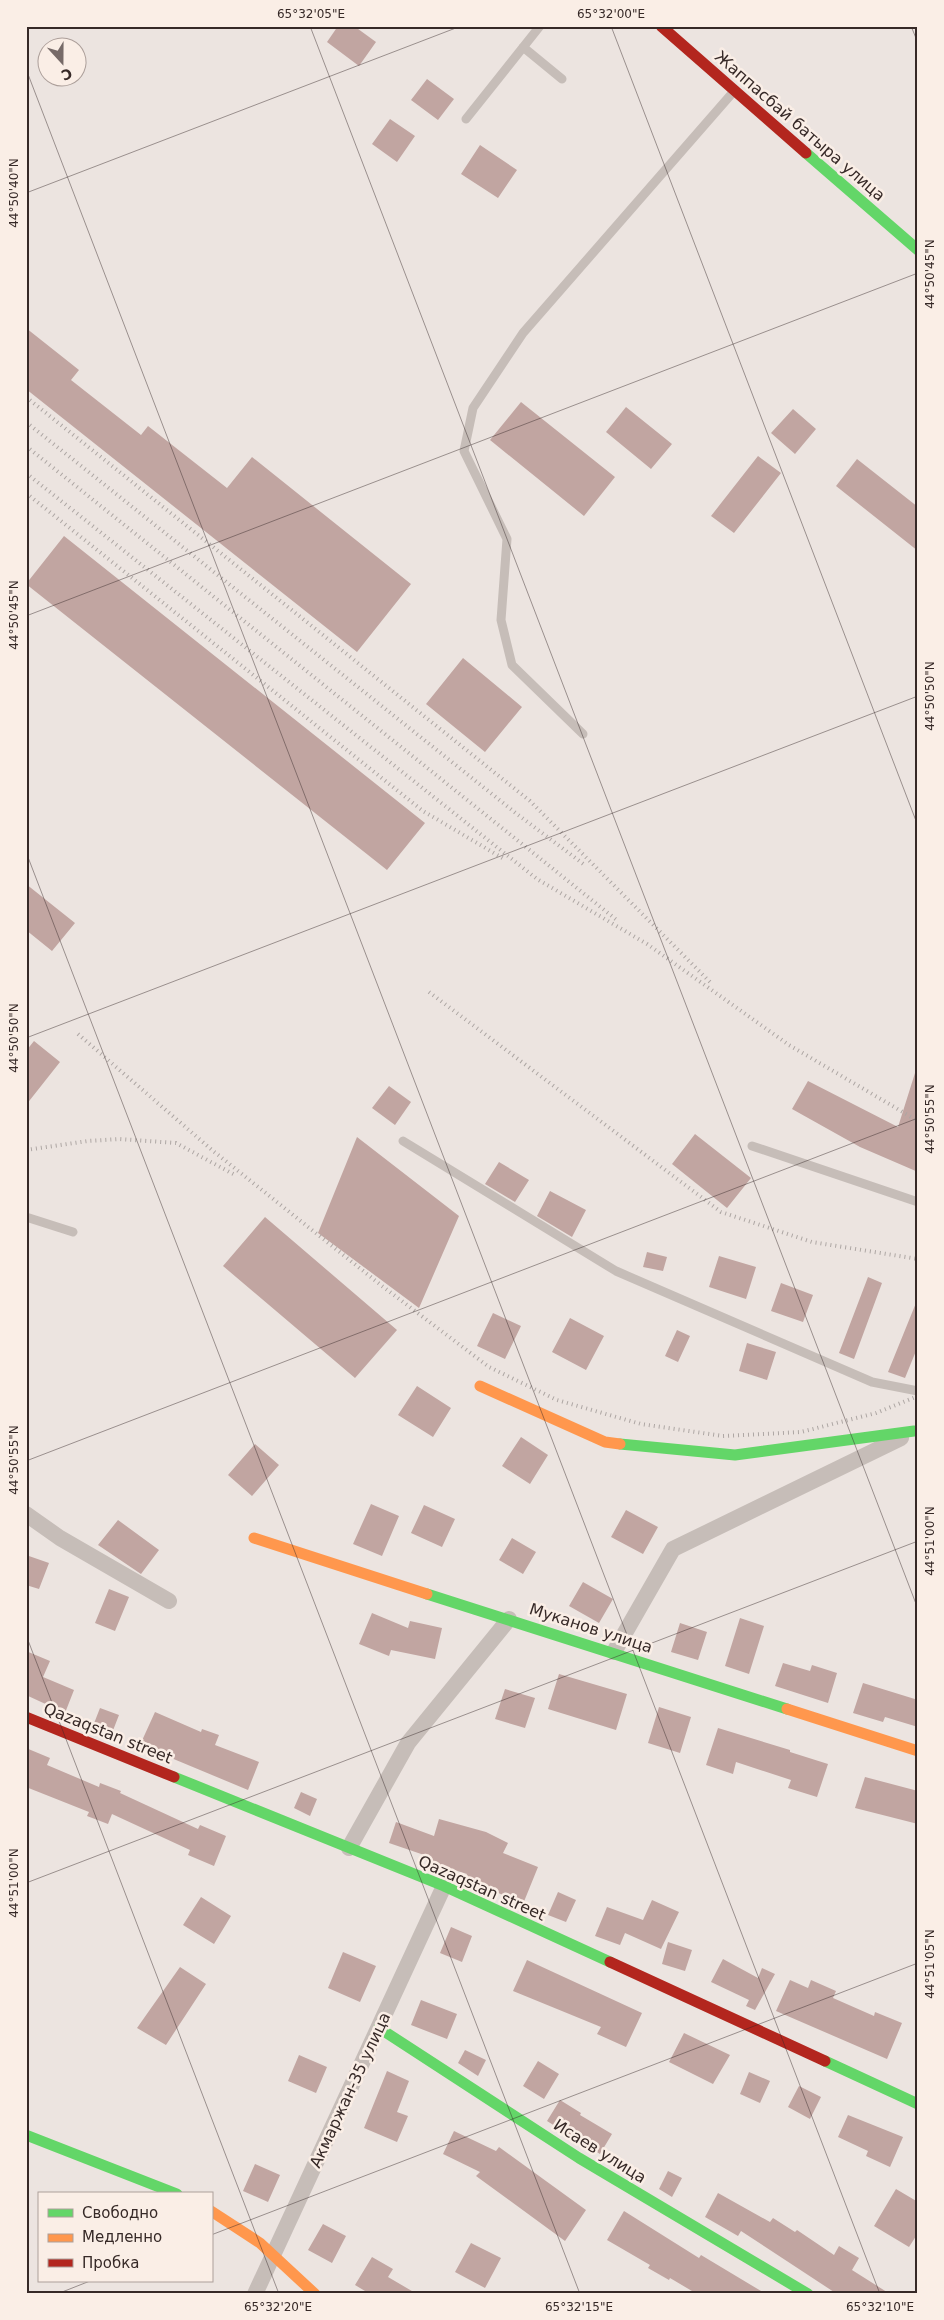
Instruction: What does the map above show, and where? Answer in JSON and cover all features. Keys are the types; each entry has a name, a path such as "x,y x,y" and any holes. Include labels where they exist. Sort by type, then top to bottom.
{"street":[{"name":"Жаппасбай батыра улица","path":"661,26 918,250"},
{"path":"480,1386 605,1442 624,1444 736,1455 916,1430"},
{"path":"614,1652 673,1549 916,1430"},
{"path":"26,1514 60,1538 169,1601"},
{"name":"Муканов улица","path":"254,1538 509,1618 918,1751"},
{"path":"349,1848 408,1744 509,1618"},
{"name":"Qazaqstan street","path":"26,1717 444,1886 918,2104"},
{"name":"Акмаржан-35 улица","path":"255,2294 444,1886"},
{"name":"Исаев улица","path":"379,2028 579,2158 808,2294"},
{"path":"26,2134 172,2192"},
{"path":"212,2211 260,2243 315,2294"}],"lane":[{"path":"466,119 540,26"},
{"path":"523,47 562,79"},
{"path":"583,734 512,664 500,620 507,540 464,451 473,408 523,333 735,90"},
{"path":"403,1142 616,1271 872,1382 918,1391"},
{"path":"752,1146 918,1202"},
{"path":"26,1217 73,1232"}],"building":[{"path":"338,26 354,26 376,42 359,66 327,42"},
{"path":"427,79 454,99 438,120 411,100"},
{"path":"390,119 415,136 397,162 372,144"},
{"path":"480,145 517,170 498,198 461,174"},
{"path":"26,328 79,370 71,380 141,435 148,426 227,488 252,457 411,584 357,652 26,389"},
{"path":"521,402 615,477 584,516 490,440"},
{"path":"626,407 672,444 651,469 606,432"},
{"path":"793,409 816,429 795,454 771,433"},
{"path":"758,456 781,473 734,533 711,516"},
{"path":"857,459 918,507 918,551 836,486"},
{"path":"64,536 425,823 387,870 26,584"},
{"path":"463,658 522,707 485,752 426,704"},
{"path":"26,884 75,923 52,951 26,930"},
{"path":"34,1041 60,1062 26,1105 26,1051"},
{"path":"915,1073 918,1073 918,1172 860,1147 792,1109 808,1081 898,1127"},
{"path":"389,1086 411,1102 395,1125 372,1108"},
{"path":"695,1134 751,1178 727,1208 672,1164"},
{"path":"357,1137 459,1216 419,1308 318,1233"},
{"path":"499,1162 529,1180 515,1202 485,1184"},
{"path":"550,1191 586,1210 572,1237 537,1216"},
{"path":"265,1217 397,1330 355,1378 223,1266"},
{"path":"647,1252 667,1257 663,1271 643,1267"},
{"path":"719,1256 756,1267 746,1299 709,1287"},
{"path":"868,1277 882,1283 854,1359 839,1353"},
{"path":"781,1283 813,1295 803,1322 771,1311"},
{"path":"918,1298 918,1346 905,1378 888,1372"},
{"path":"493,1313 521,1326 505,1359 477,1346"},
{"path":"570,1318 604,1336 586,1370 552,1352"},
{"path":"677,1330 690,1336 678,1362 665,1356"},
{"path":"747,1343 776,1352 767,1380 739,1371"},
{"path":"417,1386 451,1408 433,1437 398,1415"},
{"path":"521,1437 548,1455 530,1484 502,1466"},
{"path":"255,1444 279,1465 252,1496 228,1475"},
{"path":"371,1504 399,1516 382,1556 353,1544"},
{"path":"424,1505 455,1519 442,1547 411,1533"},
{"path":"626,1510 658,1527 643,1554 611,1537"},
{"path":"118,1520 159,1550 141,1574 98,1545"},
{"path":"512,1538 536,1552 523,1574 499,1560"},
{"path":"26,1555 49,1563 39,1589 26,1585"},
{"path":"583,1582 613,1599 599,1623 569,1606"},
{"path":"109,1589 129,1597 115,1631 95,1623"},
{"path":"372,1613 408,1628 410,1621 442,1628 435,1659 391,1650 389,1656 359,1644"},
{"path":"740,1618 764,1626 749,1674 725,1666"},
{"path":"680,1623 707,1632 698,1660 671,1652"},
{"path":"26,1651 50,1661 43,1677 74,1690 65,1713 26,1695"},
{"path":"783,1663 810,1671 812,1665 837,1673 828,1703 775,1686"},
{"path":"559,1674 627,1694 616,1730 548,1709"},
{"path":"863,1683 918,1700 918,1727 885,1717 883,1722 853,1713"},
{"path":"505,1689 535,1698 525,1728 495,1719"},
{"path":"659,1707 691,1717 680,1753 648,1743"},
{"path":"100,1708 119,1715 112,1733 93,1726"},
{"path":"155,1712 201,1732 202,1729 219,1735 215,1745 259,1762 248,1790 140,1745"},
{"path":"718,1728 828,1764 817,1797 788,1788 791,1780 736,1762 733,1774 706,1765"},
{"path":"26,1748 50,1758 47,1765 99,1787 100,1783 121,1791 120,1793 198,1829 200,1825 226,1836 214,1866 188,1855 190,1850 112,1814 108,1824 87,1816 89,1812 26,1787"},
{"path":"865,1777 918,1791 918,1824 855,1808"},
{"path":"301,1792 317,1799 310,1816 294,1808"},
{"path":"439,1819 486,1832 508,1843 503,1853 538,1867 523,1904 465,1878 467,1874 426,1861 427,1856 389,1843 396,1822 434,1836"},
{"path":"558,1892 576,1900 566,1922 548,1915"},
{"path":"201,1897 231,1916 214,1944 183,1925"},
{"path":"652,1900 679,1912 661,1949 625,1933 620,1945 595,1936 607,1907 643,1920"},
{"path":"451,1927 472,1936 462,1962 440,1953"},
{"path":"668,1942 692,1950 685,1971 662,1964"},
{"path":"343,1952 376,1966 360,2002 328,1988"},
{"path":"723,1959 758,1978 762,1968 775,1974 755,2010 746,2006 749,2000 711,1982"},
{"path":"527,1960 642,2013 626,2047 597,2034 601,2027 513,1991"},
{"path":"180,1967 206,1984 166,2045 137,2028"},
{"path":"790,1980 808,1988 811,1980 836,1991 833,1998 874,2016 875,2012 902,2023 887,2059 776,2011"},
{"path":"421,2000 457,2014 447,2039 411,2025"},
{"path":"684,2033 730,2055 713,2084 669,2062"},
{"path":"465,2050 486,2060 478,2076 458,2063"},
{"path":"299,2055 327,2067 316,2093 288,2081"},
{"path":"538,2061 559,2074 544,2099 523,2086"},
{"path":"387,2071 409,2081 397,2112 408,2116 397,2142 364,2128"},
{"path":"749,2072 770,2081 760,2103 740,2094"},
{"path":"799,2086 821,2097 810,2119 788,2107"},
{"path":"560,2100 581,2113 580,2115 612,2134 600,2154 547,2121"},
{"path":"848,2115 903,2137 890,2167 866,2156 868,2151 838,2137"},
{"path":"454,2131 496,2151 499,2147 586,2210 565,2241 476,2176 480,2172 443,2154"},
{"path":"255,2164 280,2175 268,2202 243,2191"},
{"path":"668,2171 682,2178 672,2197 659,2189"},
{"path":"896,2189 918,2202 918,2233 909,2247 874,2226"},
{"path":"718,2193 770,2222 773,2218 795,2232 797,2230 834,2255 839,2246 859,2258 852,2270 890,2294 837,2294 741,2231 738,2236 705,2217"},
{"path":"624,2211 699,2258 701,2255 766,2294 697,2294 648,2268 650,2265 607,2240"},
{"path":"323,2224 346,2236 332,2263 308,2250"},
{"path":"471,2243 501,2258 485,2288 455,2272"},
{"path":"372,2257 393,2269 388,2277 417,2294 370,2294 355,2285"}],"railway":[{"path":"26,397 530,801 711,983"},
{"path":"26,422 517,814 586,866"},
{"path":"26,446 618,921"},
{"path":"26,473 537,879 647,944 789,1045 918,1121"},
{"path":"26,493 423,811 504,859"},
{"path":"429,992 721,1212 812,1242 918,1259"},
{"path":"78,1034 212,1150 382,1286 489,1367 557,1400 641,1424 723,1436 801,1432 876,1413 918,1396"},
{"path":"26,1150 88,1141 119,1139 176,1143 235,1175"}],"traffic: fast":[{"path":"806,153 918,250"},
{"path":"620,1444 735,1455 914,1431"},
{"path":"427,1594 787,1709"},
{"path":"174,1777 444,1886 610,1962"},
{"path":"379,2028 579,2158 808,2294"},
{"path":"825,2061 918,2104"},
{"path":"26,2135 172,2192"}],"traffic: slow":[{"path":"480,1386 605,1442 620,1444"},
{"path":"254,1538 427,1594"},
{"path":"787,1709 918,1751"},
{"path":"212,2212 260,2243 315,2294"}],"traffic: jam":[{"path":"661,26 806,153"},
{"path":"26,1717 174,1777"},
{"path":"610,1962 825,2061"}]}
